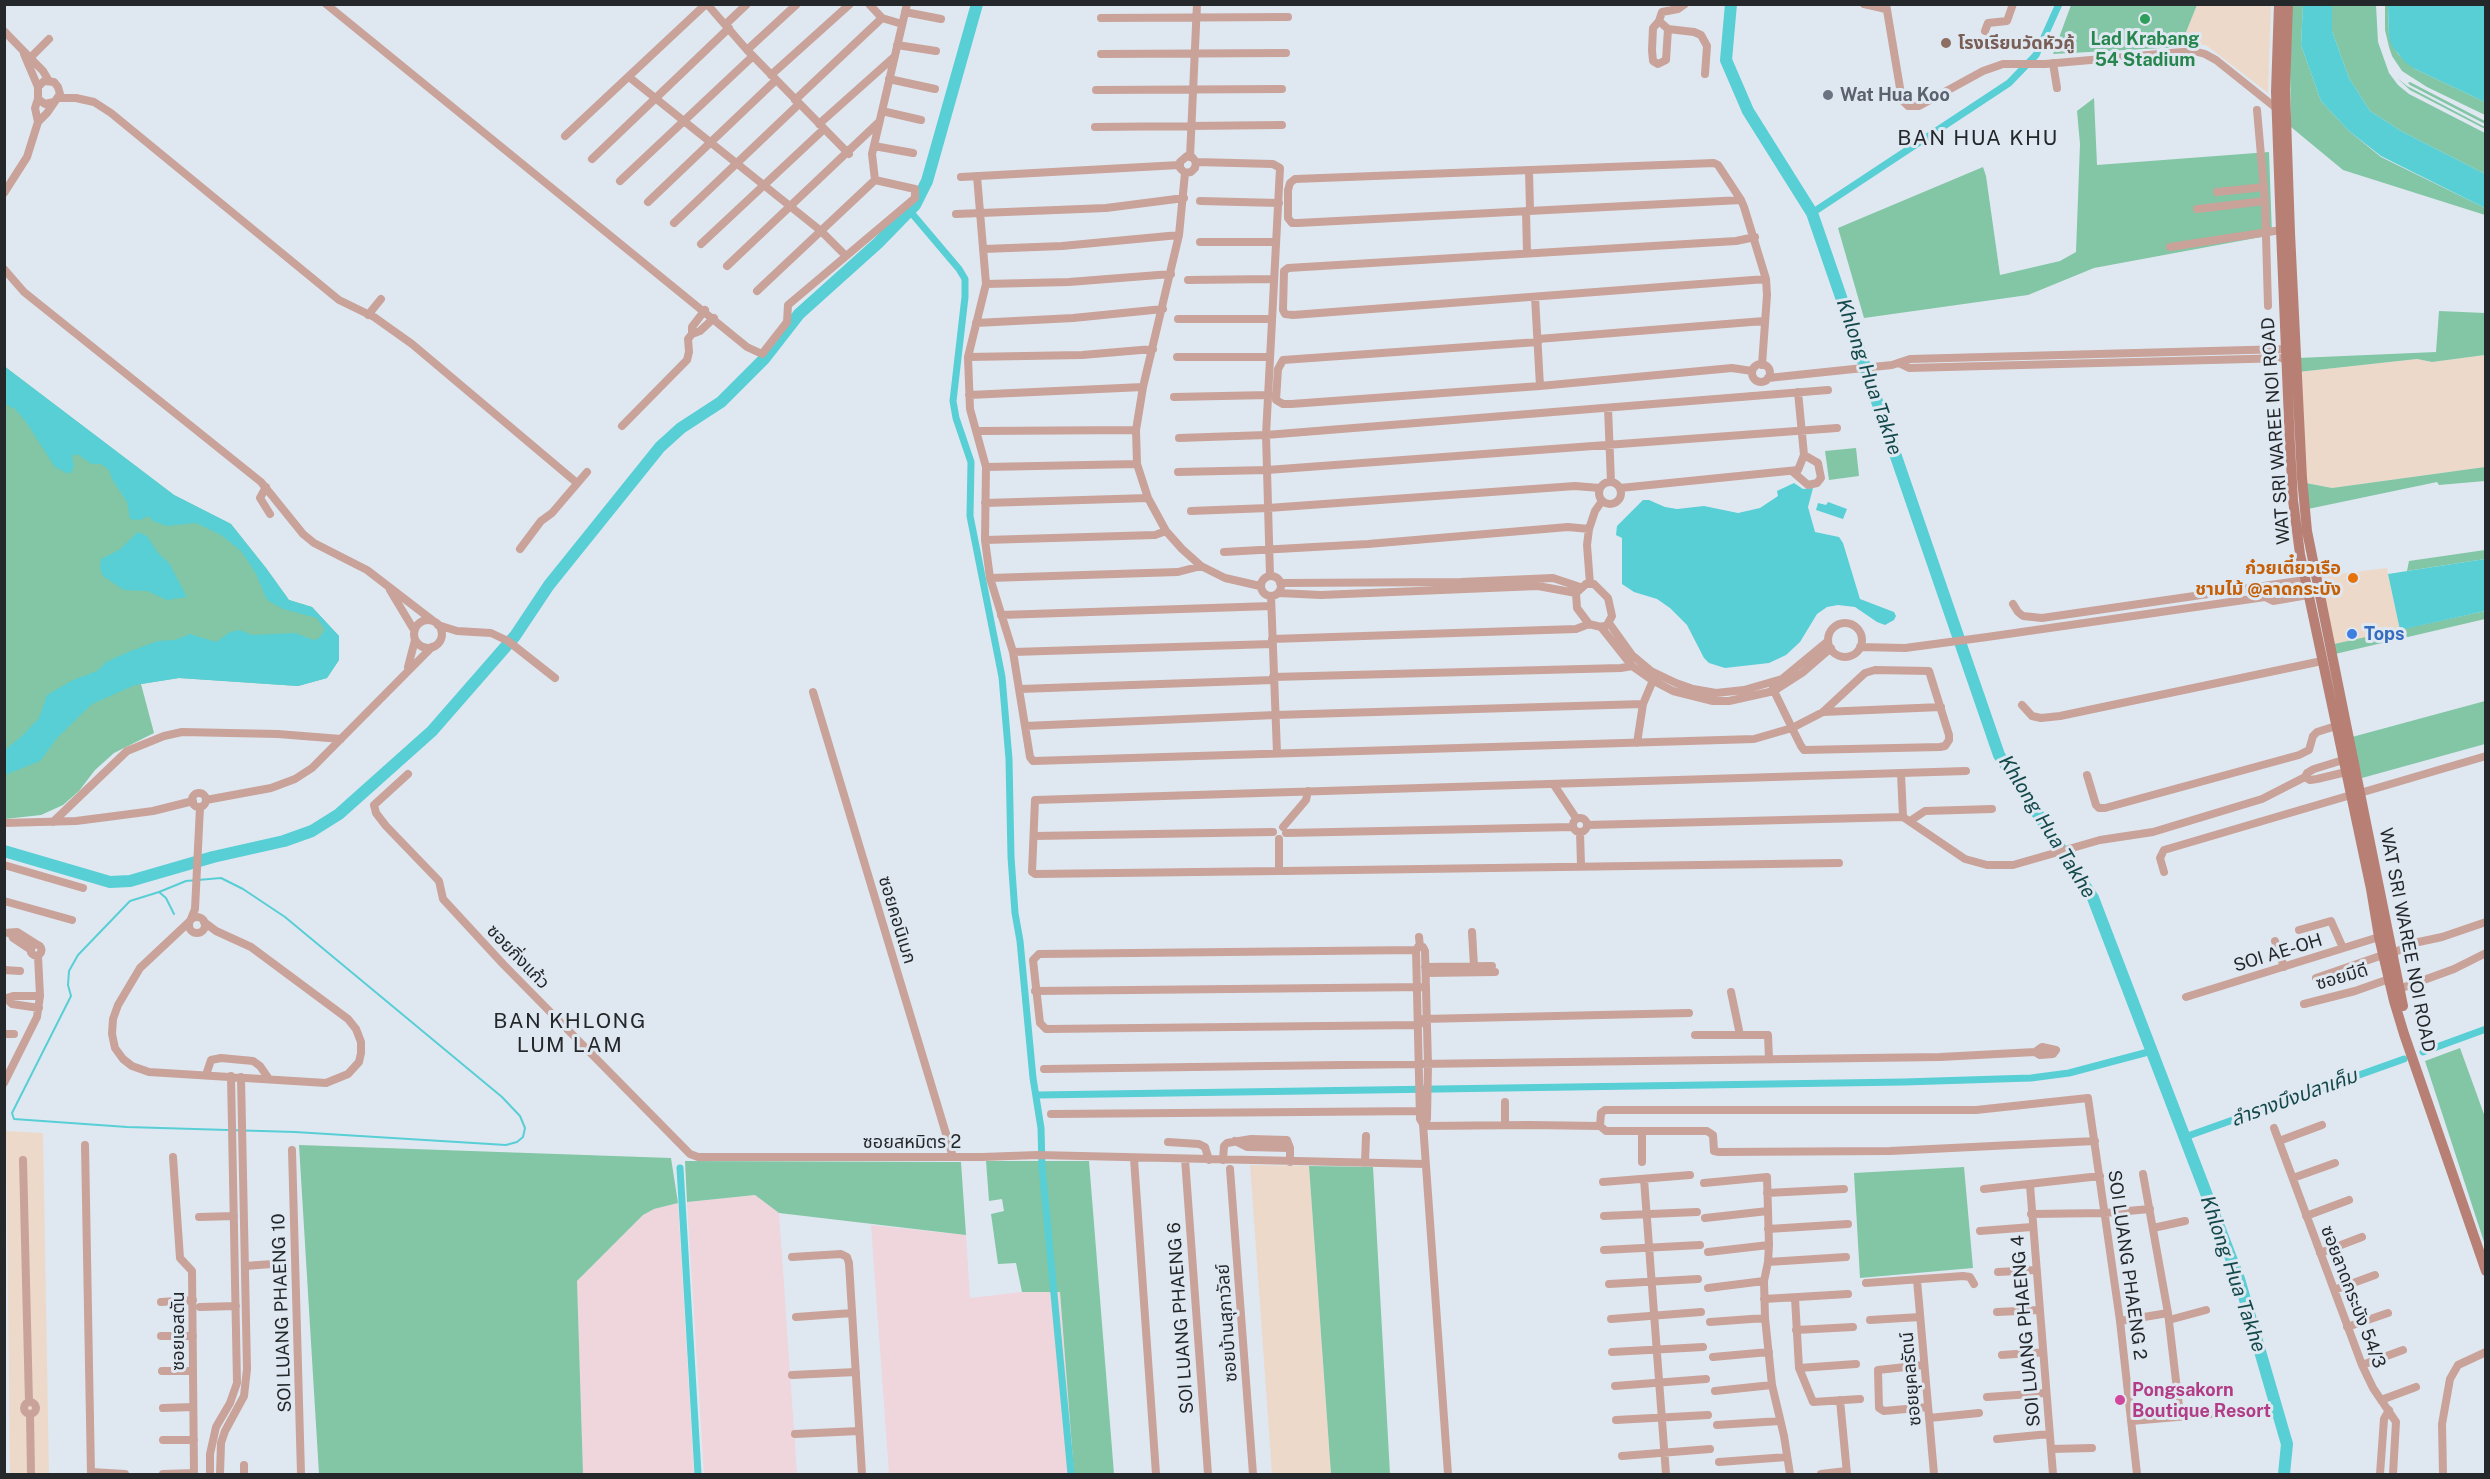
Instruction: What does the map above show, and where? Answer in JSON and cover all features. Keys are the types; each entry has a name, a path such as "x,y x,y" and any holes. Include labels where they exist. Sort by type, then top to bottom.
{"main road":[{"name":"WAT SRI WAREE NOI ROAD","path":"2279,4 2276,108 2293,500 2355,794 2387,954 2389,979 2415,1065"},
{"name":"WAT SRI WAREE NOI ROAD","path":"2288,4 2285,89 2295,353 2311,587 2322,661 2343,760 2355,794 2379,937 2399,989 2415,1065"},
{"path":"2415,1065 2486,1271"}],"street":[{"path":"326,4 705,310 747,347 762,354 787,322 788,305 915,198 915,189 874,180"},
{"path":"565,136 707,4 750,53 848,153"},
{"path":"730,4 738,12"},
{"path":"592,159 747,4"},
{"path":"620,181 684,121 797,4"},
{"path":"648,202 850,4"},
{"path":"869,4 882,18 902,24"},
{"path":"1185,173 1194,171 1191,125 1197,4"},
{"path":"1668,29 1666,60 1659,63 1653,61 1653,28 1662,12 1678,9 1685,4"},
{"path":"1864,4 1886,7 1902,100 1908,106 1919,106 1983,71 2003,64 2049,64 2194,51 2216,60 2276,108"},
{"path":"1985,31 1988,23 2007,21 2013,4"},
{"path":"874,180 872,154 906,8 941,19"},
{"path":"1101,18 1288,17"},
{"path":"674,223 882,18"},
{"path":"1659,21 1668,29 1701,35 1707,46 1705,74"},
{"path":"4,31 27,58 43,70 49,81 76,98"},
{"path":"27,58 50,39"},
{"path":"897,45 936,51"},
{"path":"1101,54 1286,53"},
{"path":"701,244 895,57"},
{"path":"27,58 38,87 35,108 38,122"},
{"path":"2049,64 2057,88"},
{"path":"628,77 821,231 846,256"},
{"path":"890,79 935,89"},
{"path":"38,87 49,81"},
{"path":"4,193 27,157 38,122 56,100 58,87"},
{"path":"1096,90 1282,89"},
{"path":"38,99 45,104 56,100 76,98 94,102 111,113 339,300 368,315 412,344 577,483"},
{"path":"882,111 921,120"},
{"path":"2257,111 2267,231 2268,306"},
{"path":"728,266 880,121"},
{"path":"1095,127 1282,125"},
{"path":"874,146 913,153"},
{"path":"1179,165 1184,157 1278,164 1281,175 1270,319 1266,435 1270,576"},
{"path":"1741,200 1292,223 1288,218 1288,190 1290,183 1295,179 1714,163 1718,165 1741,200 1755,237 1766,279 1762,365"},
{"path":"1179,165 1185,173 1179,235 1143,387 1136,430 1137,464 1148,498 1166,531 1202,566 1225,578 1260,586 1264,593 1321,595 1437,587"},
{"path":"961,177 1179,165"},
{"path":"1527,253 1529,170"},
{"path":"977,176 986,284 968,357 970,408 986,467 986,540 990,578 1012,652 1030,757 1037,762 1754,739 1792,728 1823,712 1865,673 1875,670 1929,671 1949,735 1945,746 1940,747 1804,750 1792,728 1773,687"},
{"path":"758,291 874,180"},
{"path":"2217,192 2264,187"},
{"path":"956,214 1106,208 1184,198"},
{"path":"1200,201 1279,203"},
{"path":"2197,208 2265,201"},
{"path":"2170,247 2281,230"},
{"path":"984,249 1062,246 1179,235"},
{"path":"1755,237 1736,241 1288,268 1284,271 1283,310 1285,314 1293,315 1766,279"},
{"path":"1200,242 1276,242"},
{"path":"4,269 24,292 266,487 303,534 314,543 367,570 435,623 442,633 436,644 422,647 415,640"},
{"path":"986,284 1069,282 1171,274"},
{"path":"1188,280 1273,279"},
{"path":"1535,297 1540,386"},
{"path":"368,315 381,299"},
{"path":"976,323 1073,318 1163,309"},
{"path":"692,334 692,327 705,310"},
{"path":"622,426 687,360 688,339 714,318"},
{"path":"1178,319 1270,319"},
{"path":"1752,371 1732,369 1291,404 1278,402 1276,398 1278,369 1283,360 1764,321"},
{"path":"968,357 1082,355 1153,349"},
{"path":"2246,350 2247,359"},
{"path":"1762,365 1756,366 1752,371 1752,376 1756,381 1896,365 1910,359 1958,362 2175,356 2246,350 2286,354"},
{"path":"2175,356 2247,359 2286,354"},
{"path":"1177,357 1270,357"},
{"path":"1762,365 1769,371 1768,378"},
{"path":"969,395 1143,387"},
{"path":"1179,438 1266,435 1828,390"},
{"path":"1620,488 1621,495 1617,502 1609,504 1602,501 1599,495 1600,488 1605,483 1611,482 1620,488 1793,472 1801,466 1804,455 1798,392"},
{"path":"1174,397 1269,395"},
{"path":"1608,408 1611,482"},
{"path":"1178,472 1267,470 1837,428"},
{"path":"977,431 1136,430"},
{"path":"1793,472 1808,484 1817,483 1821,478 1818,463 1804,455"},
{"path":"986,467 1137,464"},
{"path":"520,549 541,521 552,513 587,472"},
{"path":"1191,511 1268,508 1575,486 1600,488"},
{"path":"266,487 260,498 270,514"},
{"path":"985,503 1148,498"},
{"path":"1590,584 1587,545 1589,529 1595,511 1602,501"},
{"path":"1224,552 1368,544 1568,527 1589,529"},
{"path":"986,540 1155,535 1166,531"},
{"path":"990,578 1178,572 1202,566"},
{"path":"1260,586 1263,579 1270,576 1276,578 1280,583 1437,587 1538,586 1578,590 1590,584"},
{"path":"1277,753 1271,606 1280,583"},
{"path":"1590,584 1602,590 1608,598 1612,616 1609,623 1601,627"},
{"path":"387,585 414,630 412,658 406,671"},
{"path":"1860,647 1905,648 2265,597 2273,601 2311,587"},
{"path":"2013,604 2023,616 2042,618 2311,587"},
{"path":"1578,590 1576,608 1589,624"},
{"path":"1001,615 1271,606"},
{"path":"414,630 423,621 457,631 481,631 508,641 555,678"},
{"path":"1609,623 1632,655 1654,677 1673,691 1713,701 1729,701 1773,687 1802,674 1830,645 1831,630 1840,624 1851,624 1860,631 1862,636 1860,647 1852,655 1840,656 1830,645"},
{"path":"1012,652 1576,629 1589,624 1601,627 1632,666 1654,677"},
{"path":"206,800 271,788 295,779 312,768 406,671 436,644 457,631"},
{"path":"2022,705 2032,716 2042,718 2060,716 2322,661"},
{"path":"1020,689 1632,666"},
{"path":"1637,742 1643,704 1654,677"},
{"name":"ซอยคอนิเมก","path":"813,692 953,1157"},
{"path":"1025,726 1275,715 1643,704"},
{"path":"1823,712 1941,707"},
{"path":"2087,776 2096,805 2098,808 2104,808 2299,755 2309,750 2313,736 2317,732 2336,726"},
{"path":"53,822 127,752 164,736 182,732 278,734 341,739"},
{"path":"2164,872 2160,858 2164,850 2486,756"},
{"path":"1901,774 1906,819 1965,859 1987,865 2013,865 2100,840 2153,832 2262,799 2305,777 2314,769 2343,760"},
{"path":"1839,863 1035,874 1032,872 1035,800 1966,771"},
{"path":"2305,777 2310,780 2346,772"},
{"name":"ซอยกิ่งแก้ว","path":"408,774 374,805 376,813 439,881 443,899 503,964 690,1154"},
{"path":"1554,785 1576,818 1584,819 1587,825"},
{"path":"1279,871 1283,833 1306,800 1308,791"},
{"path":"192,801 199,793 204,795 205,805 200,807"},
{"path":"4,823 53,822 153,811 192,801"},
{"path":"192,801 200,807"},
{"path":"200,807 195,909 189,928 197,933 226,936"},
{"path":"1581,865 1580,832 1587,825 1906,819 1925,811 1992,808"},
{"path":"1572,827 1576,818"},
{"path":"1034,836 1273,832 1277,826 1283,833"},
{"path":"1283,833 1572,827 1575,831 1580,832"},
{"path":"5,868 83,888"},
{"path":"171,939 204,929 196,893"},
{"path":"4,902 72,920"},
{"path":"197,917 226,936 251,947 348,1019 356,1029 361,1042 359,1062 348,1074 326,1083 149,1072 132,1066 123,1059 115,1048 112,1034 113,1019 118,1005 140,968 190,921 197,917"},
{"path":"2299,930 2331,921 2343,948"},
{"path":"2316,978 2414,943 2442,937 2486,922"},
{"path":"1472,932 1474,966"},
{"path":"4,1083 34,1025 39,1008 38,956 42,949 13,938 8,933"},
{"path":"1419,937 1424,1107 1427,1119 1423,1125 1425,1164 1448,1474"},
{"name":"SOI AE-OH","path":"2186,997 2379,937"},
{"path":"2275,941 2284,967"},
{"path":"1422,987 1426,970 1425,949 1039,954 1033,960 1040,1023 1046,1029 1689,1013"},
{"path":"2399,989 2454,969 2486,953"},
{"path":"1474,966 1494,969 1426,970 1474,966"},
{"path":"4,970 20,971"},
{"name":"ซอยมีดี","path":"2304,1004 2355,991 2389,979"},
{"path":"1035,991 1422,987"},
{"path":"1731,992 1740,1035"},
{"path":"39,1008 12,1004 6,999 13,996 40,996"},
{"path":"4,1034 14,1034"},
{"path":"1695,1035 1769,1036 1769,1059"},
{"path":"1044,1069 1940,1057 2036,1052"},
{"path":"206,1075 211,1060 221,1058 253,1061 260,1066 269,1079"},
{"path":"210,1474 210,1454 216,1427 230,1403 237,1383 231,1076"},
{"path":"220,1474 221,1443 239,1407 247,1384 241,1077"},
{"name":"SOI LUANG PHAENG 2","path":"1600,1126 1601,1113 1608,1110 1976,1110 2086,1097 2090,1102 2120,1321 2137,1474"},
{"path":"1505,1102 1505,1125"},
{"path":"1051,1114 1424,1107"},
{"path":"1423,1125 1600,1126 1606,1131 1710,1132 1713,1135 1714,1151 1719,1152 1880,1151 2095,1141"},
{"path":"2279,1141 2322,1125"},
{"name":"ซอยลาดกระบัง 54/3","path":"2274,1128 2362,1365 2396,1426 2393,1474"},
{"path":"1642,1131 1642,1162"},
{"path":"1365,1163 1366,1136"},
{"path":"1223,1160 1225,1144 1235,1141 1247,1146 1290,1148 1290,1162"},
{"path":"1168,1142 1198,1144 1204,1148 1209,1160"},
{"path":"85,1145 91,1473 125,1474"},
{"name":"SOI LUANG PHAENG 10","path":"292,1150 301,1474"},
{"name":"ซอยสหมิตร 2","path":"690,1154 698,1157 1056,1155 1425,1164"},
{"name":"ซอยเอสตัน","path":"173,1157 180,1258 192,1271 194,1474"},
{"path":"1134,1158 1156,1474"},
{"name":"SOI LUANG PHAENG 6","path":"1185,1159 1208,1474"},
{"path":"23,1160 29,1402 35,1404 36,1408 34,1413 30,1414 31,1474"},
{"path":"2293,1178 2335,1163"},
{"name":"ซอยบ้านสุภาวัลย์","path":"1230,1169 1253,1474"},
{"path":"2143,1174 2168,1316 2180,1415"},
{"path":"1603,1182 1690,1175"},
{"path":"1984,1189 2100,1176"},
{"path":"1704,1183 1767,1177 1769,1245 1764,1281 1765,1318 1772,1385 1790,1474"},
{"path":"1644,1179 1666,1474"},
{"name":"SOI LUANG PHAENG 4","path":"2030,1185 2053,1474"},
{"path":"1767,1193 1844,1189"},
{"path":"2306,1216 2349,1200"},
{"path":"2031,1214 2105,1213 2150,1209"},
{"path":"1705,1218 1768,1211"},
{"path":"1604,1216 1697,1212"},
{"path":"199,1217 234,1216"},
{"path":"2153,1228 2185,1221"},
{"path":"1768,1228 1848,1224"},
{"path":"1980,1231 2032,1227"},
{"path":"2320,1253 2362,1237"},
{"path":"1604,1250 1700,1245"},
{"path":"1708,1252 1769,1245"},
{"path":"792,1257 841,1254 847,1257 862,1474"},
{"path":"1768,1262 1846,1257"},
{"path":"245,1266 272,1263"},
{"path":"1998,1272 2036,1270"},
{"path":"2334,1290 2375,1275"},
{"path":"1866,1283 1968,1276 1974,1284"},
{"path":"1609,1284 1698,1279"},
{"name":"ซอยยุคลรัตน์","path":"1917,1280 1934,1474"},
{"path":"1708,1288 1764,1281"},
{"path":"1764,1299 1848,1294"},
{"path":"1795,1298 1798,1368 1813,1402 1860,1399"},
{"path":"161,1302 193,1300"},
{"path":"200,1307 236,1306"},
{"path":"1997,1312 2039,1310"},
{"path":"2120,1321 2206,1310"},
{"path":"1611,1319 1701,1312"},
{"path":"796,1317 852,1313"},
{"path":"2347,1327 2388,1313"},
{"path":"1870,1320 1920,1317"},
{"path":"1710,1322 1765,1318"},
{"path":"1796,1330 1852,1327"},
{"path":"161,1336 193,1336"},
{"path":"1612,1352 1703,1347"},
{"path":"2362,1365 2403,1350"},
{"path":"1713,1357 1769,1352"},
{"path":"2002,1355 2043,1352"},
{"path":"2443,1474 2442,1424 2450,1379 2458,1365 2486,1352"},
{"path":"1798,1368 1856,1364"},
{"path":"1924,1365 1878,1370 1879,1408 1884,1412 1928,1407"},
{"path":"162,1371 193,1371"},
{"path":"792,1376 856,1372"},
{"path":"1615,1386 1706,1379"},
{"path":"1715,1391 1772,1385"},
{"path":"2381,1400 2416,1387"},
{"path":"1987,1397 2046,1393"},
{"path":"1821,1474 1846,1473 1840,1400"},
{"path":"163,1408 193,1407"},
{"path":"2380,1474 2384,1419 2389,1410"},
{"path":"2131,1421 2246,1411"},
{"path":"1929,1418 1979,1413"},
{"path":"1616,1420 1708,1415"},
{"path":"1717,1425 1780,1421"},
{"path":"795,1434 860,1431"},
{"path":"1997,1439 2049,1434"},
{"path":"162,1440 194,1440"},
{"path":"2051,1449 2092,1448"},
{"path":"1622,1456 1710,1449"},
{"path":"1719,1462 1787,1457"},
{"path":"244,1465 244,1474"},
{"path":"163,1474 194,1474"}],"shaded area":[{"path":"2197,5 2271,5 2268,93 2206,45 2180,47"},
{"path":"2485,355 2485,467 2332,488 2306,483 2298,372 2417,359 2432,362"},
{"path":"2387,568 2400,630 2334,644 2320,576"},
{"path":"6,1131 43,1133 49,1474 10,1474"},
{"path":"1250,1165 1309,1166 1331,1474 1272,1474"},
{"path":"755,1195 779,1213 797,1474 704,1474 687,1202"},
{"path":"678,1203 694,1474 583,1474 577,1281 643,1215 654,1209"},
{"path":"871,1225 966,1235 970,1298 1022,1292 1060,1292 1074,1474 889,1474"}],"green space":[{"path":"2071,4 2197,5 2180,47 2053,54"},
{"path":"2289,5 2303,5 2301,45 2321,101 2349,131 2381,157 2485,208 2485,215 2343,170 2291,127"},
{"path":"2332,5 2376,5 2378,42 2389,73 2409,94 2485,133 2485,174 2401,131 2370,111 2349,78 2332,31"},
{"path":"2385,5 2388,5 2389,37 2398,54 2415,69 2485,102 2485,115 2427,87 2402,71 2389,47 2385,30"},
{"path":"2397,78 2407,86 2485,129 2410,90"},
{"path":"2408,83 2485,121 2485,124 2410,85"},
{"path":"2094,98 2097,165 2269,152 2272,235 2094,268 2028,295 1864,318 1838,228 1983,167 2000,275 2060,261 2076,252 2080,144 2077,111"},
{"path":"2439,311 2485,313 2485,355 2432,362 2417,359 2298,372 2298,358 2436,352"},
{"path":"4,366 174,495 231,524 289,600 312,607 339,636 339,660 327,678 298,686 179,678 141,684 154,733 114,753 63,805 41,815 5,819"},
{"path":"1856,448 1859,476 1829,480 1825,451"},
{"path":"2485,467 2485,481 2439,485 2437,482 2308,509 2306,483 2332,488"},
{"path":"2485,550 2485,559 2407,571 2409,561"},
{"path":"2485,611 2485,619 2335,654 2334,644"},
{"path":"2485,701 2485,744 2362,778 2352,737"},
{"path":"2460,1048 2485,1117 2485,1245 2425,1061"},
{"path":"299,1145 671,1158 678,1203 654,1209 643,1215 577,1281 583,1474 319,1474"},
{"path":"685,1161 961,1162 966,1235 779,1213 755,1195 687,1202"},
{"path":"986,1161 1089,1161 1114,1474 1074,1474 1060,1292 1022,1292 1016,1263 998,1264 991,1214 1004,1211 1002,1199 989,1201"},
{"path":"1309,1166 1373,1167 1390,1474 1331,1474"},
{"path":"1964,1167 1973,1268 1860,1278 1854,1173"}],"water":[{"path":"2303,5 2332,5 2332,31 2349,78 2370,111 2401,131 2485,174 2485,208 2381,156 2349,131 2321,101 2301,45"},
{"path":"2388,5 2485,5 2485,102 2405,62 2392,46 2389,37"},
{"path":"4,366 174,495 231,524 289,600 312,607 339,636 339,660 327,678 298,686 179,678 135,685 92,704 57,738 40,761 5,775 5,750 39,718 47,695 73,680 97,671 106,662 128,652 158,641 175,640 190,634 216,642 230,632 240,630 252,635 295,633 314,640 319,638 325,630 317,618 283,609 267,600 256,574 241,551 221,535 196,523 167,526 153,521 148,516 140,520 130,519 127,502 109,470 101,464 92,464 77,454 72,456 74,466 71,473 55,467 26,422 15,409 5,404"},
{"path":"1794,483 1803,489 1813,488 1808,507 1815,532 1839,537 1843,543 1860,599 1894,612 1896,616 1894,620 1885,625 1855,607 1838,605 1827,607 1817,614 1800,642 1786,655 1769,663 1725,668 1709,663 1704,658 1687,625 1670,608 1657,599 1634,592 1622,584 1622,538 1616,535 1617,526 1643,500 1677,509 1704,506 1738,513 1760,508 1778,496 1777,491"},
{"path":"1828,502 1847,509 1843,519 1816,510 1818,503 1826,505"},
{"path":"138,532 147,536 158,553 169,563 187,597 167,600 147,591 124,590 103,576 100,568 101,559 119,550"},
{"path":"2485,559 2485,611 2400,630 2388,574"}],"waterway":[{"path":"4,851 110,882 130,881 213,857 284,841 312,831 339,814 432,731 515,636 549,585 660,447 681,428 721,402 764,359 799,314 878,243 915,205 927,181 977,4"},
{"name":"Khlong Hua Takhe","path":"1731,4 1726,60 1748,111 1812,213 1999,755 2093,898 2239,1279 2287,1444 2284,1474"},
{"path":"1812,213 2009,83 2036,55 2059,4"},
{"path":"909,210 965,279 953,401 956,418 971,462 970,516 1002,677 1009,759 1011,857 1015,913 1020,941 1033,1078 1041,1128 1042,1167 1071,1474"},
{"path":"159,892 186,881 221,878 243,889 285,917 502,1097 520,1116 525,1128 523,1137 517,1142 506,1145 295,1132 127,1127 14,1119 12,1113 71,996 68,985 69,971 78,955 130,901 159,892 166,898 174,914"},
{"name":"ลำรางบึงปลาเค็ม","path":"2423,1052 2486,1029"},
{"path":"1038,1095 1904,1082 2031,1078 2069,1073 2152,1051"},
{"name":"ลำรางบึงปลาเค็ม","path":"2185,1137 2404,1059"},
{"path":"680,1168 698,1474"}],"place":[{"name":"Lad Krabang 54 Stadium","path":"2145,19"},
{"name":"โรงเรียนวัดหัวคู้","path":"1946,43"},
{"name":"Wat Hua Koo","path":"1828,95"},
{"name":"ก๋วยเตี๋ยวเรือ ชามไม้ @ลาดกระบัง","path":"2353,578"},
{"name":"Tops","path":"2352,634"},
{"name":"Pongsakorn Boutique Resort","path":"2120,1400"}],"district":[{"name":"BAN HUA KHU","path":"1978,139"},
{"name":"BAN KHLONG LUM LAM","path":"570,1034"}]}
